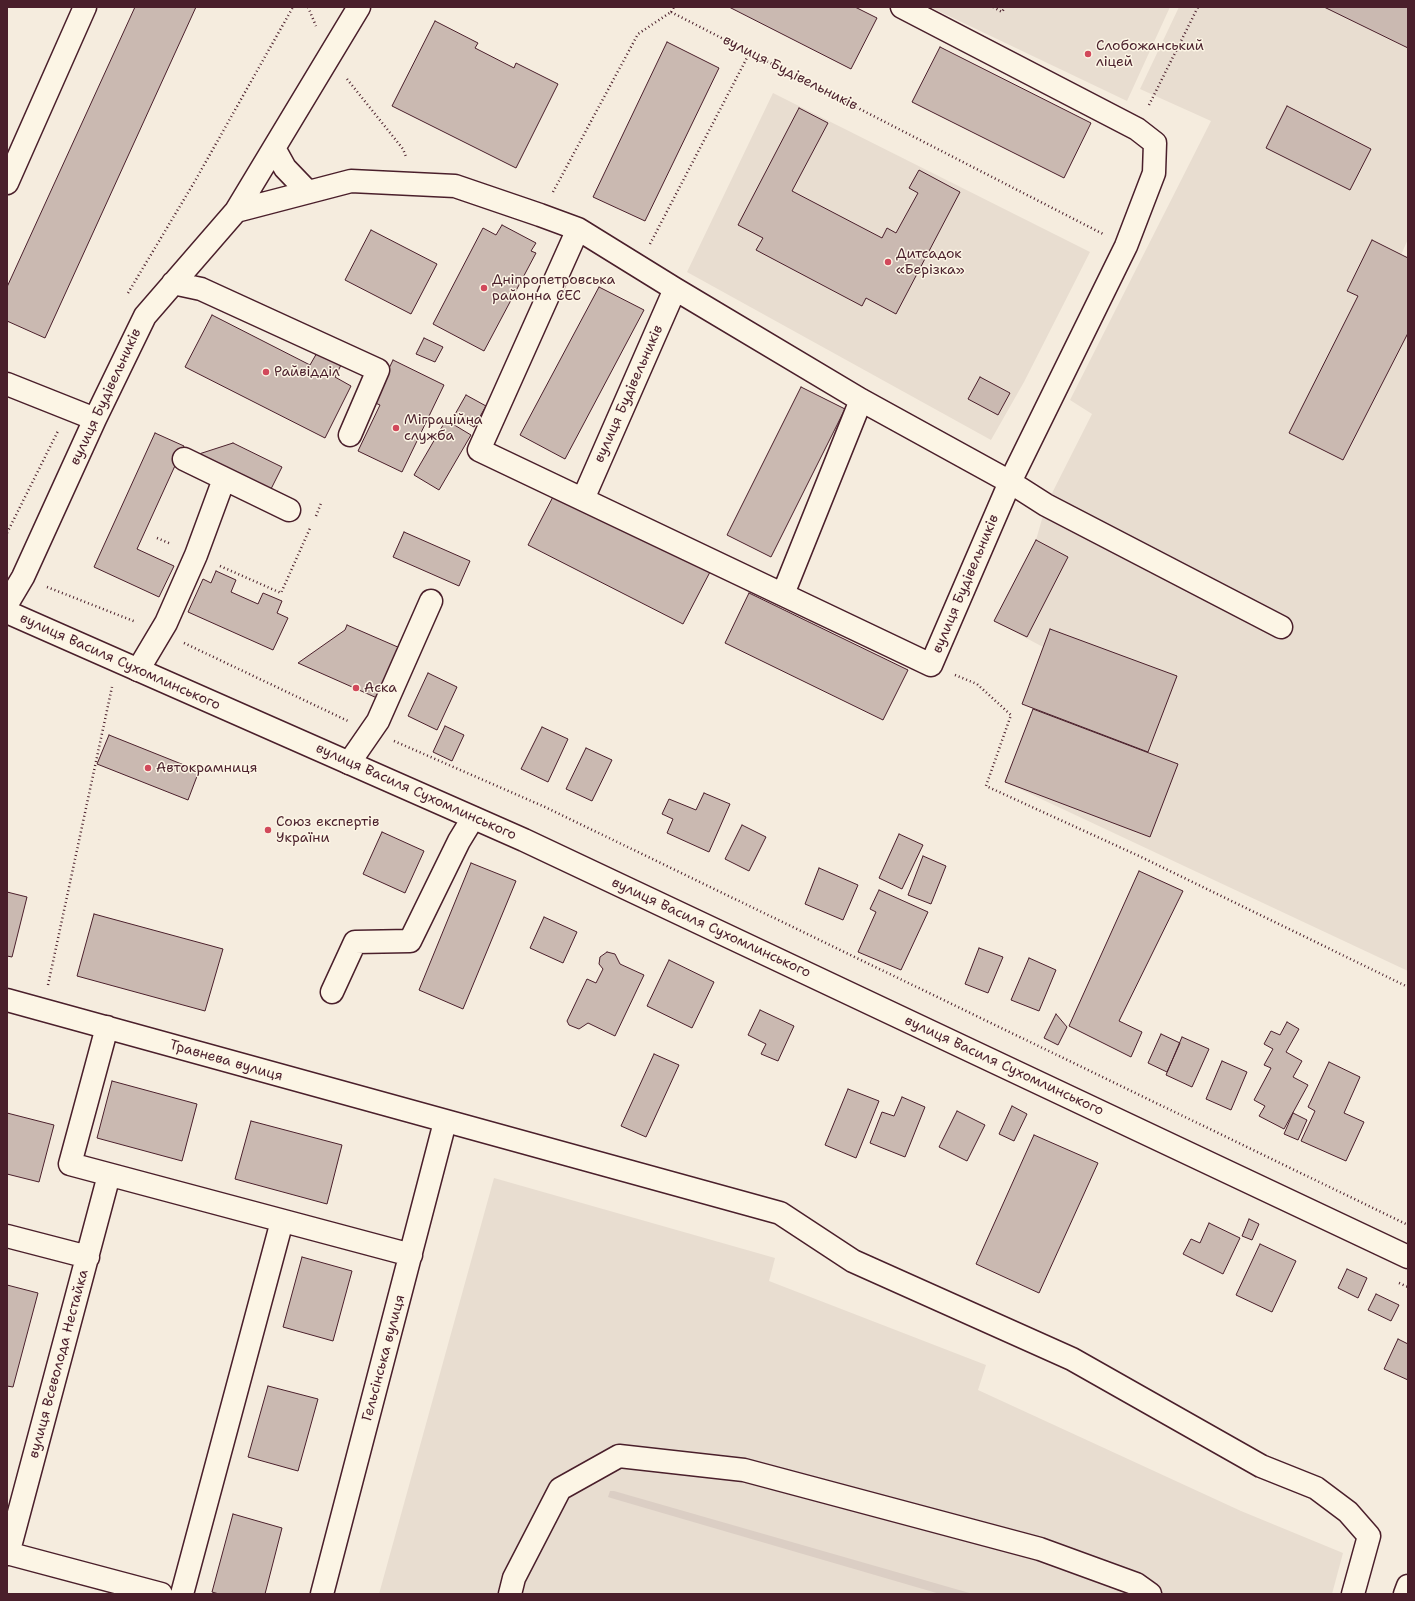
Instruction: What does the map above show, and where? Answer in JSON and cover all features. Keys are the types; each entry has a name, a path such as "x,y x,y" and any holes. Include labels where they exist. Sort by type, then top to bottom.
{"street":[{"path":"7,183 85,7"},
{"name":"вулиця Будівельників","path":"7,604 22,577 95,419 145,316 236,211 359,7"},
{"name":"вулиця Будівельників","path":"578,228 479,450 931,665 1010,482 1126,246 1154,173 1155,143 1137,129 902,7"},
{"path":"274,148 285,168 308,192"},
{"path":"236,211 351,181 416,184 455,186 578,228 675,289 861,400 1010,482 1046,505 1282,627"},
{"path":"173,283 201,289 378,370 350,435"},
{"name":"вулиця Будівельників","path":"583,499 675,289"},
{"path":"7,384 95,419"},
{"path":"783,594 861,400"},
{"path":"184,459 289,510"},
{"path":"138,670 160,632 196,555 224,479"},
{"path":"349,763 378,721 431,601"},
{"name":"вулиця Василя Сухомлинського","path":"7,612 524,840 1408,1257"},
{"path":"332,992 355,942 410,941 459,841 473,818"},
{"name":"Травнева вулиця","path":"7,1000 445,1122 780,1213 852,1261 1072,1359 1261,1466 1316,1488 1348,1512 1369,1536 1353,1594"},
{"path":"107,1027 70,1164 411,1255"},
{"name":"Гельсінська вулиця","path":"322,1594 445,1122"},
{"name":"вулиця Всеволода Нестайка","path":"8,1554 110,1175"},
{"path":"182,1594 282,1221"},
{"path":"7,1236 88,1257"},
{"path":"510,1594 514,1578 560,1489 619,1456 744,1470 1040,1549 1136,1584 1150,1594"},
{"path":"8,1554 161,1594"},
{"path":"1405,1594 1408,1586"}],"path":[{"path":"125,298 195,181 293,7"},
{"path":"308,7 329,56 403,148 416,184"},
{"path":"540,215 638,34 671,12 674,7"},
{"path":"993,7 1002,12 1005,7"},
{"path":"1137,129 1198,7"},
{"name":"вулиця Будівельників","path":"671,12 1126,246"},
{"path":"639,266 750,52"},
{"path":"7,533 70,409"},
{"path":"315,517 321,504"},
{"path":"157,538 281,593 312,524"},
{"path":"22,577 160,632 371,732 545,806 1408,1226"},
{"path":"42,1009 117,661"},
{"path":"931,665 978,684 1011,715 986,786 1139,856 1408,987"}],"shaded area":[{"name":"Слобожанський ліцей","path":"930,7 1170,7 1127,101"},
{"path":"1179,7 1408,7 1408,239 1401,255 1408,258 1408,971 1005,782 1033,709 1022,704 1043,647 994,621 1036,540 1046,505 1092,414 1070,400 1211,121 1140,89"},
{"name":"Дитсадок «Берізка»","path":"773,93 1090,252 1024,382 991,440 687,272"},
{"path":"494,1178 775,1258 769,1281 986,1365 978,1390 1241,1511 1343,1553 1332,1594 379,1594"},
{"path":"610,1491 973,1594 940,1594 611,1498 608,1497"}],"building":[{"path":"135,7 196,7 45,338 7,321 7,287"},
{"path":"729,7 855,7 877,18 851,69"},
{"path":"1324,7 1408,7 1408,48"},
{"path":"435,21 478,43 475,48 514,68 516,63 558,84 516,168 392,106"},
{"path":"667,42 719,68 645,221 593,197"},
{"path":"940,47 1091,123 1064,178 912,102"},
{"path":"1287,106 1371,149 1350,190 1266,148"},
{"path":"799,108 828,123 792,191 882,238 887,228 896,233 918,193 909,188 919,170 960,192 896,314 866,298 862,306 756,250 763,238 738,225"},
{"name":"Дніпропетровська районна СЕС","path":"502,225 536,243 531,251 536,253 484,351 433,324 483,228 496,235"},
{"path":"371,230 437,264 411,314 345,280"},
{"path":"1372,240 1408,258 1408,333 1343,460 1289,433 1358,296 1347,291"},
{"path":"599,287 644,310 565,459 520,435"},
{"name":"Райвідділ","path":"212,315 310,365 318,351 342,363 335,377 351,386 325,438 185,367"},
{"path":"424,338 443,347 435,362 416,354"},
{"name":"Міграційна служба","path":"393,360 444,385 402,472 358,451 380,405 373,402"},
{"path":"980,377 1010,393 998,415 968,399"},
{"path":"801,387 845,409 771,557 727,535"},
{"path":"466,395 486,406 474,427 454,416"},
{"path":"446,420 471,435 439,490 414,475"},
{"path":"155,433 184,446 137,549 174,566 159,597 94,567"},
{"path":"233,443 282,467 271,489 199,454"},
{"path":"555,493 710,572 683,624 528,545"},
{"path":"404,532 470,561 459,586 393,557"},
{"path":"1036,540 1068,557 1027,637 994,621"},
{"path":"216,571 236,580 231,592 258,604 263,593 282,601 277,613 288,618 273,650 188,612 203,579 211,583"},
{"path":"749,593 908,670 883,720 725,643"},
{"path":"347,625 400,648 377,698 298,663 345,630"},
{"path":"1050,629 1177,676 1148,752 1022,704"},
{"path":"428,673 457,687 437,730 408,716"},
{"path":"1033,709 1178,764 1150,837 1005,782"},
{"path":"445,726 464,735 452,761 433,752"},
{"path":"542,727 568,739 548,782 521,769"},
{"name":"Автокрамниця","path":"109,735 199,771 188,800 97,764"},
{"path":"586,748 612,760 592,801 566,789"},
{"path":"704,793 730,804 709,852 667,833 673,819 662,814 669,799 696,810"},
{"path":"742,825 766,837 749,871 725,859"},
{"path":"382,832 424,851 405,893 363,874"},
{"path":"899,834 923,845 902,889 879,878"},
{"path":"923,856 946,866 931,904 908,895"},
{"path":"471,863 516,881 463,1009 419,990"},
{"path":"819,868 858,885 843,920 805,904"},
{"path":"1139,871 1183,891 1119,1021 1142,1032 1131,1057 1069,1026"},
{"path":"879,890 928,912 901,970 858,952 876,912 870,909"},
{"path":"7,892 27,897 12,957 7,956"},
{"path":"94,914 223,949 205,1011 77,976"},
{"path":"544,917 577,932 563,963 530,948"},
{"path":"979,948 1003,957 988,993 965,984"},
{"path":"607,952 615,954 620,964 644,975 615,1036 588,1023 579,1029 569,1025 567,1021 587,979 596,983 603,969 599,964 600,957"},
{"path":"1029,958 1056,970 1039,1011 1011,1000"},
{"path":"669,960 714,982 692,1028 647,1006"},
{"path":"760,1010 794,1026 778,1061 761,1054 766,1044 748,1035"},
{"path":"1056,1014 1067,1027 1058,1045 1044,1038"},
{"path":"1287,1022 1299,1029 1286,1052 1302,1061 1293,1077 1308,1085 1284,1129 1259,1116 1265,1106 1254,1100 1271,1068 1264,1065 1273,1049 1264,1044 1271,1031 1280,1035"},
{"path":"1161,1034 1180,1043 1167,1072 1148,1063"},
{"path":"1182,1037 1209,1049 1192,1087 1166,1075"},
{"path":"654,1054 679,1065 646,1137 621,1126"},
{"path":"1222,1061 1247,1072 1231,1110 1206,1099"},
{"path":"1329,1062 1360,1077 1344,1113 1364,1122 1346,1161 1301,1141 1315,1111 1308,1107"},
{"path":"112,1081 197,1104 182,1161 97,1138"},
{"path":"848,1089 879,1101 856,1158 825,1145"},
{"path":"902,1097 925,1107 905,1157 870,1143 882,1112 894,1116"},
{"path":"1012,1106 1027,1114 1014,1141 999,1134"},
{"path":"957,1111 985,1125 967,1161 939,1147"},
{"path":"7,1113 54,1125 39,1182 7,1174"},
{"path":"1293,1113 1307,1120 1298,1140 1284,1134"},
{"path":"251,1121 342,1145 327,1204 235,1179"},
{"path":"1034,1135 1098,1163 1039,1293 976,1264"},
{"path":"1249,1219 1259,1224 1252,1240 1242,1236"},
{"path":"1209,1223 1240,1238 1223,1274 1183,1254 1191,1239 1200,1243"},
{"path":"1260,1244 1296,1261 1272,1312 1236,1295"},
{"path":"302,1257 352,1271 333,1341 283,1327"},
{"path":"1347,1269 1367,1278 1358,1298 1338,1288"},
{"path":"7,1285 38,1293 13,1387 7,1386"},
{"path":"1376,1294 1399,1305 1391,1321 1368,1310"},
{"path":"1398,1339 1408,1344 1408,1380 1384,1369"},
{"path":"268,1386 318,1399 298,1471 248,1457"},
{"path":"233,1514 282,1528 265,1594 219,1594 212,1592"}],"place":[{"name":"Слобожанський ліцей","path":"1088,54"},
{"name":"Дитсадок «Берізка»","path":"888,262"},
{"name":"Дніпропетровська районна СЕС","path":"484,288"},
{"name":"Райвідділ","path":"266,372"},
{"name":"Міграційна служба","path":"396,428"},
{"name":"Аска","path":"356,688"},
{"name":"Автокрамниця","path":"148,768"},
{"name":"Союз експертів України","path":"268,830"}]}
